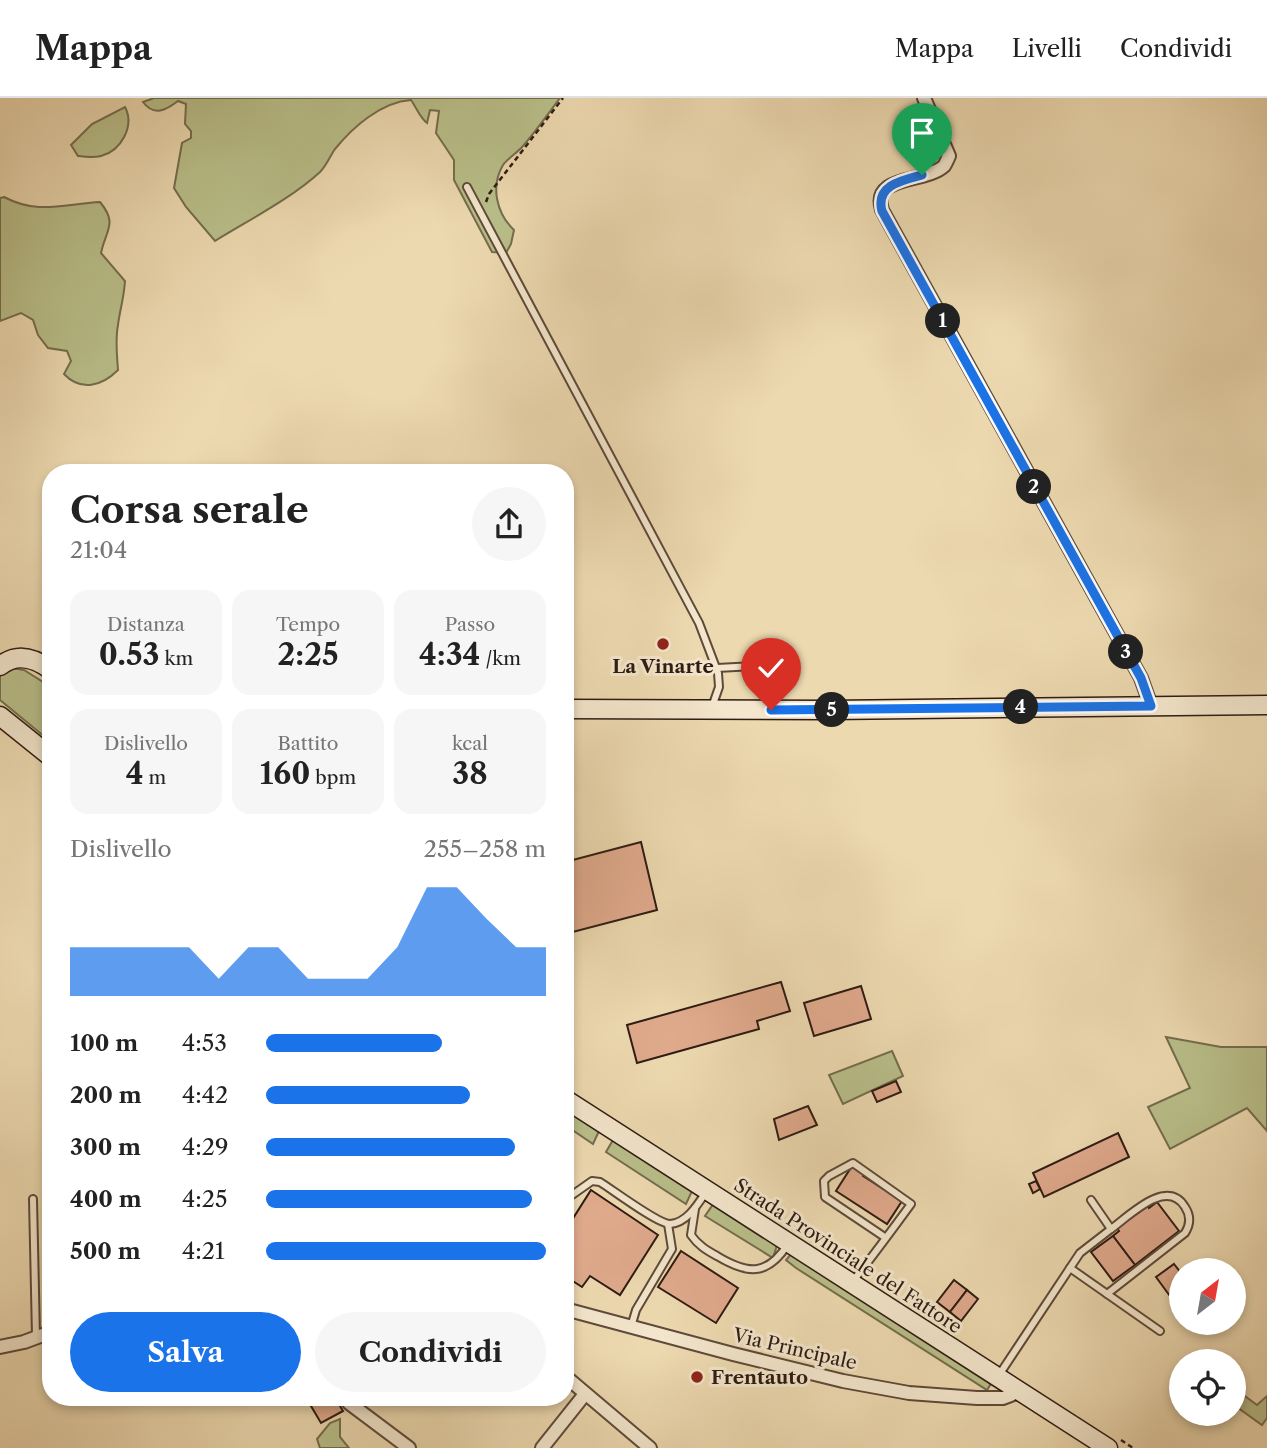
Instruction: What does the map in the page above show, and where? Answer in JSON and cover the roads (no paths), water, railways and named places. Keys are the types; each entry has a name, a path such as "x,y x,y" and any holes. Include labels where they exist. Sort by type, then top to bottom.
{"main road":[{"path":"0,657 20,657 42,664"},
{"path":"0,666 20,657"},
{"path":"574,709 1267,705"},
{"path":"1,717 42,750"},
{"name":"Strada Provinciale del Fattore","path":"574,1105 1108,1448"}],"street":[{"path":"924,98 949,156 944,166 933,172 888,187 881,195 882,211 1141,678 1151,706"},
{"name":"Via Principale","path":"574,1311 843,1381 909,1393 1003,1398 1011,1395 1016,1388"},
{"path":"0,1347 24,1342 42,1334"},
{"path":"574,1384 650,1448"},
{"path":"541,1448 585,1394"},
{"path":"353,1406 409,1448"}],"lane":[{"path":"467,187 699,623 717,668 719,687 711,710"},
{"path":"717,668 771,665"},
{"path":"852,1283 886,1238 911,1204 853,1163 824,1181 825,1197 886,1238"},
{"path":"574,1194 592,1181 600,1182 657,1220 668,1224 678,1222 695,1209 707,1191"},
{"path":"998,1377 1080,1253 1154,1198 1172,1196 1182,1202 1188,1210 1189,1219 1185,1233 1107,1294"},
{"path":"33,1199 36,1336"},
{"path":"1091,1200 1111,1229"},
{"path":"695,1209 691,1235 698,1245 738,1269 758,1269 769,1265 779,1259 789,1243"},
{"path":"631,1327 636,1310 672,1249 668,1224"},
{"path":"1070,1268 1160,1331"}],"place":[{"name":"La Vinarte","path":"663,644"},
{"name":"Frentauto","path":"697,1377"}]}
